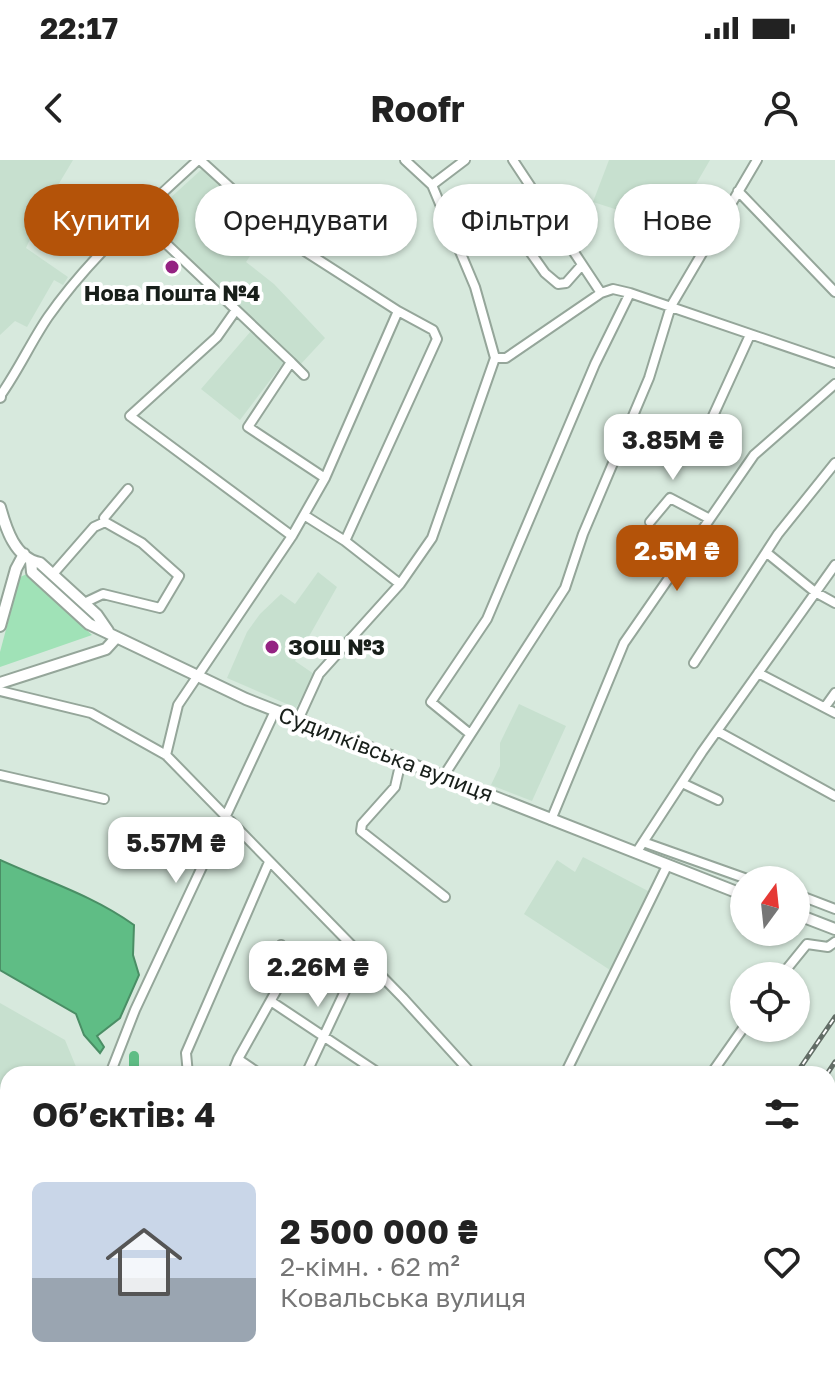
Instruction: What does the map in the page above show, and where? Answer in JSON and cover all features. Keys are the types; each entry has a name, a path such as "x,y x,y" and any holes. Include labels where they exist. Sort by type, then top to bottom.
{"main road":[{"path":"0,507 9,539 28,558 16,569 0,626"},
{"name":"Судилківська вулиця","path":"28,558 53,574 112,635"},
{"name":"Судилківська вулиця","path":"28,558 32,572 89,624 197,676 275,711 730,890"},
{"path":"0,683 106,649 112,635"},
{"path":"810,920 835,929"}],"street":[{"path":"172,184 199,160 289,241 435,332 437,339 345,541"},
{"path":"298,720 319,674 400,584 426,548 442,517 495,358 475,287 432,185 405,160"},
{"path":"432,185 465,160"},
{"path":"513,160 601,293"},
{"path":"740,188 757,160"},
{"path":"740,193 835,292"},
{"path":"0,397 64,295 100,256"},
{"path":"179,256 304,375"},
{"path":"533,256 558,284 564,284 581,266"},
{"path":"443,777 565,588 583,534 649,378 671,306 700,256"},
{"path":"495,358 506,358 601,293 613,289 835,363"},
{"path":"469,733 431,702 487,619 595,364 630,293"},
{"path":"236,310 217,337 130,416 292,536"},
{"path":"166,755 178,705 292,536 325,478 398,311"},
{"path":"713,416 750,335"},
{"path":"291,362 248,427 325,478"},
{"path":"551,820 624,643 754,455 835,385"},
{"path":"694,663 767,553 835,463"},
{"path":"105,522 104,518 128,489"},
{"path":"650,522 670,498 708,518"},
{"path":"304,515 345,541 400,584"},
{"path":"53,574 94,527 105,522"},
{"path":"84,603 98,594 160,608 179,576 142,543 105,522"},
{"path":"767,553 815,592 835,603"},
{"path":"636,853 717,731 835,565"},
{"path":"758,673 835,713"},
{"path":"0,691 91,713 166,755 464,1066"},
{"path":"825,707 835,693"},
{"path":"113,1066 135,1010 275,711"},
{"path":"717,731 835,796"},
{"path":"401,761 395,787 362,824 361,831 445,897"},
{"path":"0,775 104,799"},
{"path":"682,783 718,800"},
{"path":"643,842 730,873"},
{"path":"187,1066 186,1053 269,862"},
{"path":"569,1066 667,866"},
{"path":"810,899 835,909"},
{"path":"792,962 807,944 828,947 835,942"},
{"path":"235,1066 291,963 281,945"},
{"path":"310,1066 361,957"},
{"path":"272,1002 368,1066"},
{"path":"717,1066 733,1042"},
{"path":"238,1059 248,1066"}],"shaded area":[{"path":"0,160 73,160 59,184 24,184 24,256 38,256 68,277 63,285 54,280 27,327 15,321 0,335"},
{"path":"609,160 710,160 696,184 614,184 614,209 598,204 598,189"},
{"path":"202,169 218,184 195,184 195,256 250,256 246,262 274,284 325,338 299,366 179,253 179,190"},
{"path":"251,331 284,362 240,420 201,389"},
{"name":"ЗОШ №3","path":"318,572 337,587 295,661 314,674 296,708 227,678 247,632 260,614 281,594 295,604"},
{"path":"27,574 92,635 0,667 0,652 20,577"},
{"path":"519,704 566,726 532,801 491,785 500,766 500,743"},
{"path":"583,857 650,892 610,970 524,914 557,860 575,872"},
{"path":"0,860 85,897 134,925 133,955 139,975 120,1018 97,1036 104,1047 100,1053 84,1035 76,1014 0,970"},
{"path":"0,1003 65,1040 76,1066 0,1066"}],"waterway":[{"path":"134,1056 134,1066"}],"railway":[{"path":"801,1066 835,1017"},
{"path":"832,1066 835,1062"}],"place":[{"name":"Нова Пошта №4","path":"172,267"},
{"name":"ЗОШ №3","path":"272,647"}]}
